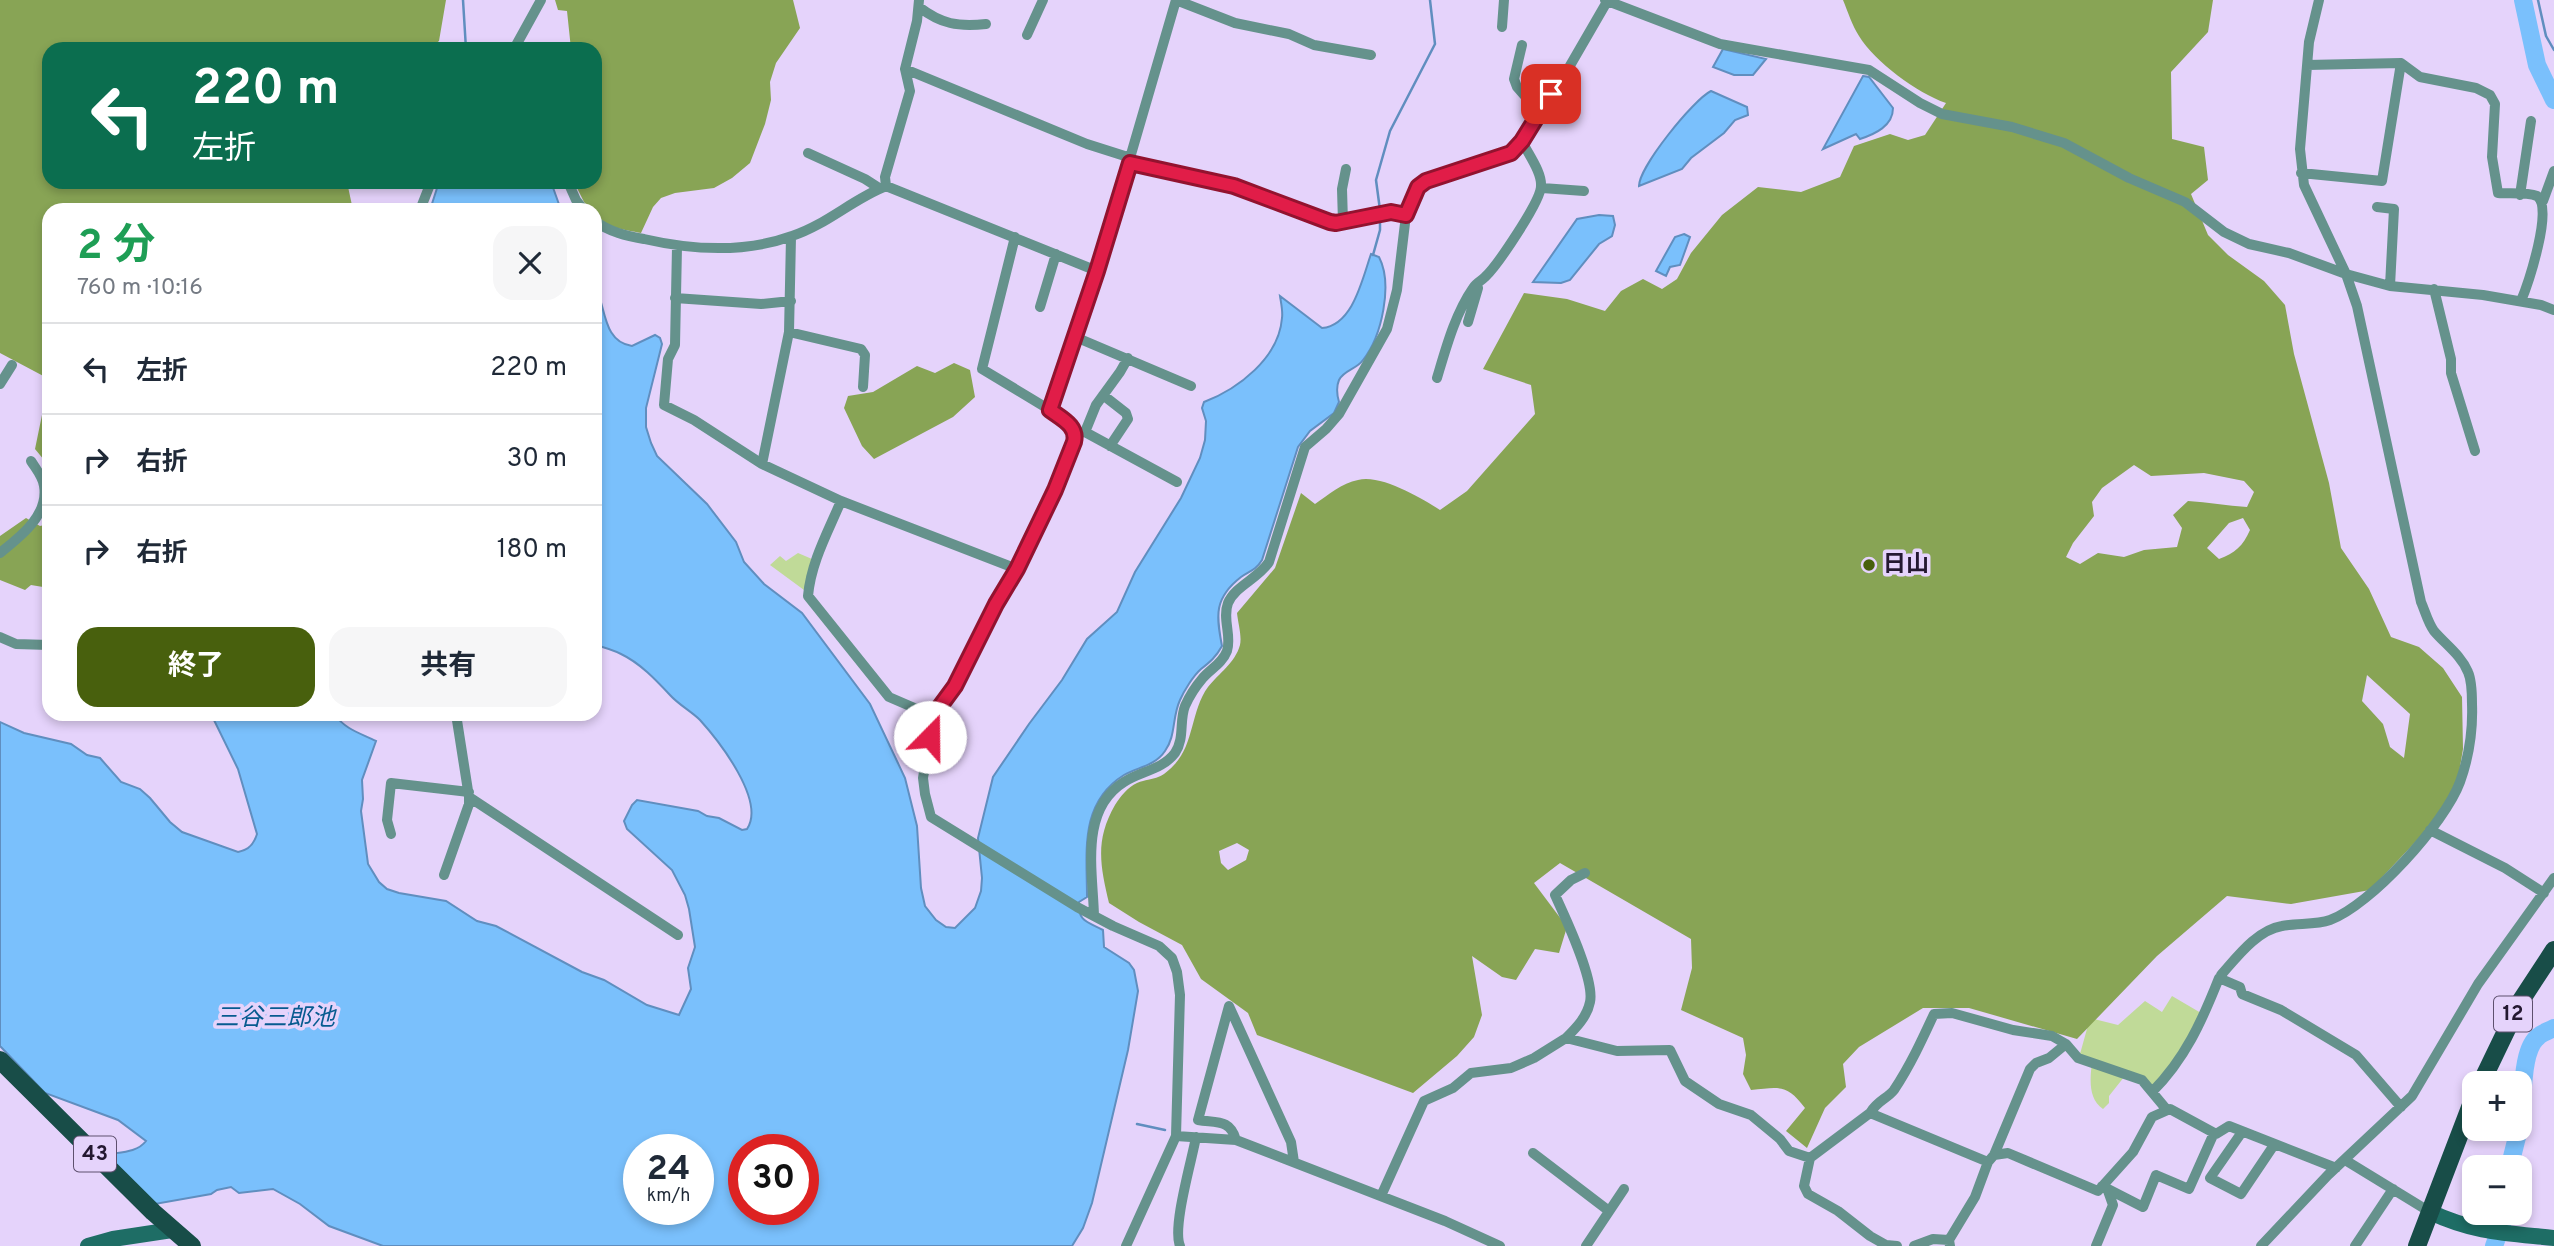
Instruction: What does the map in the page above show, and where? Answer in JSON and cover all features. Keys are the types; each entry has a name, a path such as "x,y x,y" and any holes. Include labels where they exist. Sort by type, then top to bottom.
{"main road":[{"name":"12","path":"2487,1071 2520,1002 2554,950"},
{"name":"43","path":"0,1060 182,1240"},
{"path":"2417,1246 2462,1128"}],"street":[{"path":"518,42 541,0"},
{"path":"1027,35 1043,0"},
{"path":"1050,410 1131,161 1176,0 1235,23 1289,34 1314,45 1371,55"},
{"path":"1502,27 1504,0"},
{"path":"1094,916 1092,831 1096,817 1111,794 1124,782 1158,768 1175,752 1180,742 1182,717 1188,700 1202,678 1217,665 1227,650 1227,604 1263,571 1269,562 1305,447 1339,414 1387,329 1397,290 1406,215 1418,187 1445,173 1511,153 1522,141 1564,76 1607,0 1720,44 1869,70 1932,110 1953,117 2021,129 2064,143 2129,178 2185,202 2236,239 2390,286 2521,301 2554,310"},
{"path":"2221,975 2265,932 2279,926 2328,921 2345,912 2382,883 2445,811 2459,785 2472,734 2472,692 2468,672 2445,640 2434,631 2421,602 2357,306 2346,274 2304,186 2301,173 2300,149 2309,42 2319,0"},
{"path":"919,3 933,18 963,27 986,24"},
{"path":"602,226 623,235 677,247 740,247 790,237 882,187 910,91 905,69 919,3"},
{"path":"1522,45 1514,79 1517,87 1539,112"},
{"path":"2307,65 2401,64 2420,78 2476,88 2490,95 2496,104 2492,157 2498,193 2538,196 2543,201 2547,218 2546,235 2521,301"},
{"path":"2301,173 2382,181 2401,64"},
{"path":"905,69 1131,161 1234,186 1322,220 1336,223 1391,212 1406,215"},
{"path":"2520,195 2531,121"},
{"path":"1468,322 1478,288 1537,201 1542,188 1541,180 1522,141"},
{"path":"808,153 882,187 1097,271"},
{"path":"1343,222 1342,189 1346,169"},
{"path":"2543,201 2554,171"},
{"path":"1542,188 1584,191"},
{"path":"2377,207 2394,209 2390,286"},
{"path":"762,464 789,332 792,302 790,237"},
{"path":"1015,237 982,369 1050,410 1080,433 1177,482"},
{"path":"677,247 675,345 668,359 664,405 669,410 694,420 762,464 841,501 1017,569"},
{"path":"1040,307 1056,254"},
{"path":"1437,378 1448,342 1466,300 1475,285 1486,277"},
{"path":"2434,289 2451,359 2451,373 2475,451"},
{"path":"675,298 792,302"},
{"path":"789,332 860,349 865,355 863,387"},
{"path":"1073,336 1191,386"},
{"path":"1126,1246 1176,1136 1180,996 1172,958 1159,946 1077,907 931,817 923,778 933,716 955,686 996,604 1017,569 1080,433 1128,358"},
{"path":"0,384 12,365"},
{"path":"1103,395 1126,413 1128,419 1110,446"},
{"path":"31,461 42,482"},
{"path":"841,501 815,561 808,596 889,697 933,716"},
{"path":"0,553 39,515 42,505"},
{"path":"0,637 16,644 42,645"},
{"path":"444,875 470,804 457,721"},
{"path":"391,834 387,820 391,783 469,794 678,935"},
{"path":"2430,830 2505,868 2543,893"},
{"path":"1381,1196 1424,1101 1453,1088 1471,1073 1511,1068 1534,1058 1566,1038 1580,1024 1590,1005 1591,990 1568,922 1555,894 1571,880 1585,873"},
{"path":"2261,1246 2288,1215 2401,1107 2423,1081 2478,984 2554,878"},
{"path":"2152,1092 2186,1050 2205,1014 2219,978 2240,987 2242,994 2281,1010 2356,1055 2401,1107"},
{"path":"1236,1140 1233,1129 1227,1124 1198,1120 1229,1006 1291,1142 1294,1162"},
{"path":"1897,1246 1886,1245 1838,1211 1808,1194 1804,1186 1810,1158 1870,1113 1877,1102 1893,1092 1917,1051 1934,1014 1952,1013 2014,1030 2052,1036 2066,1044 2078,1058 2142,1080 2166,1110"},
{"path":"1566,1038 1617,1051 1670,1050 1685,1081 1719,1104 1751,1115 1780,1139 1789,1151 1810,1158"},
{"path":"1914,1246 1933,1240 1950,1243 1975,1197 2030,1069 2066,1044"},
{"path":"1870,1113 1991,1158 2008,1153 2098,1191 2133,1152 2152,1117 2170,1109 2214,1133"},
{"path":"2104,1187 2143,1207 2156,1175 2189,1189 2214,1133 2229,1126 2274,1145 2340,1164 2393,1189 2430,1212 2463,1226 2554,1238"},
{"path":"2242,1132 2210,1178 2241,1194 2274,1145"},
{"path":"1176,1136 1236,1140 1381,1196 1495,1245"},
{"path":"1180,1246 1177,1239 1179,1220 1196,1137"},
{"path":"1533,1153 1609,1211"},
{"path":"2096,1246 2113,1205 2104,1187"},
{"path":"1586,1246 1624,1189"},
{"path":"2355,1246 2393,1189"},
{"path":"88,1246 113,1239 182,1240"}],"green space":[{"path":"0,0 446,0 438,42 42,42 42,189 348,189 352,203 42,203 42,375 0,353"},
{"path":"555,0 793,0 800,28 776,63 770,82 771,100 765,124 750,163 714,188 675,193 661,198 653,207 641,233 607,224 602,220 602,203 585,203 578,189 602,189 602,42 570,42 567,11 558,10"},
{"path":"1843,0 2213,0 2208,32 2171,72 2172,139 2204,147 2208,180 2191,194 2208,235 2228,255 2264,281 2285,305 2294,354 2329,483 2341,548 2369,589 2391,637 2419,647 2443,668 2462,697 2463,749 2458,779 2439,817 2370,890 2291,904 2227,896 2157,956 2077,1039 1969,1008 1923,1008 1859,1047 1843,1064 1846,1087 1825,1108 1807,1148 1786,1131 1805,1108 1799,1100 1782,1089 1751,1090 1743,1074 1746,1055 1743,1038 1681,1010 1692,968 1691,939 1560,863 1534,883 1567,927 1559,953 1535,949 1516,980 1502,977 1472,956 1482,1015 1474,1037 1457,1056 1413,1093 1257,1035 1248,1013 1201,979 1182,945 1109,903 1101,853 1104,830 1115,805 1130,787 1164,774 1181,757 1202,696 1238,651 1241,638 1237,613 1275,568 1301,493 1315,504 1346,484 1358,480 1378,480 1400,488 1440,510 1467,491 1535,414 1531,385 1483,369 1524,293 1567,299 1605,311 1621,291 1643,279 1662,289 1677,279 1691,253 1722,215 1758,187 1801,192 1840,177 1854,146 1890,134 1908,140 1925,135 1946,103 1910,84 1875,56 1857,32","holes":["2134,465 2151,476 2204,473 2244,481 2254,492 2247,507 2188,501 2173,515 2182,528 2177,547 2144,550 2124,557 2098,553 2080,564 2066,557 2073,543 2094,516 2092,502 2102,488","2243,518 2250,530 2238,548 2219,559 2207,548 2229,523","2367,675 2410,714 2404,758 2390,747 2383,724 2362,701","1237,843 1249,850 1246,860 1228,870 1221,863 1219,851"]},
{"path":"954,363 970,370 975,397 953,417 874,459 862,446 844,408 848,396 873,392 917,366 935,373"},
{"path":"42,415 42,458 35,449"},
{"path":"26,518 42,526 42,587 31,585 25,590 0,580 0,536"},
{"path":"798,553 812,559 804,590 770,565 780,556 786,561"},
{"path":"2172,996 2201,1013 2171,1068 2151,1086 2128,1072 2109,1096 2109,1103 2103,1109 2092,1094 2092,1062 2080,1054 2090,1018 2118,1025 2145,1001 2162,1012"}],"water":[{"path":"1723,49 1766,59 1753,75 1734,75 1713,67"},
{"path":"1863,76 1869,77 1893,108 1890,120 1871,135 1860,139 1856,134 1823,149"},
{"path":"1711,91 1747,107 1748,115 1735,120 1682,169 1639,186 1648,164 1668,135 1692,107"},
{"path":"437,189 554,189 558,203 432,203"},
{"path":"1599,215 1613,216 1615,225 1612,236 1599,244 1570,280 1561,283 1533,282 1577,219"},
{"path":"1684,234 1690,237 1680,265 1670,267 1666,276 1656,271 1675,237"},
{"name":"三谷三郎池","path":"1371,254 1379,257 1383,268 1385,295 1375,338 1360,363 1339,380 1339,402 1334,413 1310,431 1298,447 1262,560 1232,585 1222,600 1218,616 1222,646 1184,692 1165,751 1156,760 1124,775 1109,786 1093,814 1087,846 1087,897 1079,902 1080,913 1085,920 1103,930 1104,947 1129,963 1134,970 1138,991 1128,1050 1092,1203 1083,1228 1072,1246 383,1246 329,1226 300,1204 273,1189 239,1193 231,1187 211,1194 155,1204 105,1155 133,1150 146,1141 118,1120 45,1093 0,1046 0,722 24,733 71,744 87,755 100,758 121,782 140,789 150,798 182,832 238,852 250,846 257,834 238,769 214,721 341,721 376,741 362,780 361,811 368,864 379,882 387,889 446,901 477,921 496,926 582,972 604,980 647,1005 679,1015 691,989 688,968 695,947 689,909 672,870 627,829 624,821 637,800 698,811 742,830 747,829 751,817 750,803 738,772 700,720 635,662 602,647 602,306 610,330 622,343 632,346 655,335 660,338 662,344 646,408 646,427 657,456 707,504 736,542 744,562 764,584 802,613 870,704 905,778 917,826 921,888 925,906 936,920 946,927 955,928 975,908 981,891 978,838 993,777 1062,680 1087,639 1117,612 1135,572 1181,498 1200,458 1205,440 1206,421 1202,408 1204,402 1243,380 1265,359 1279,333 1282,315 1280,296 1322,328 1341,319 1355,300"}],"waterway":[{"path":"463,0 466,42"},
{"path":"1380,210 1376,180 1390,131 1435,44 1430,0"},
{"path":"2523,0 2537,65 2554,100"},
{"path":"2538,0 2546,36 2554,50"},
{"path":"1373,255 1380,230 1380,217"},
{"path":"2525,1071 2533,1043 2542,1033 2554,1028"},
{"path":"1137,1124 1165,1130"},
{"path":"2512,1155 2516,1141"},
{"path":"2494,1246 2502,1225"}],"place":[{"name":"日山","path":"1869,565"}],"route":[{"path":"930,737 933,716 955,686 996,604 1017,569 1055,490 1074,442 1076,433 1073,428 1050,410 1130,163 1234,186 1330,222 1391,212 1406,215 1412,196 1426,181 1511,153 1522,141 1551,94"}]}
